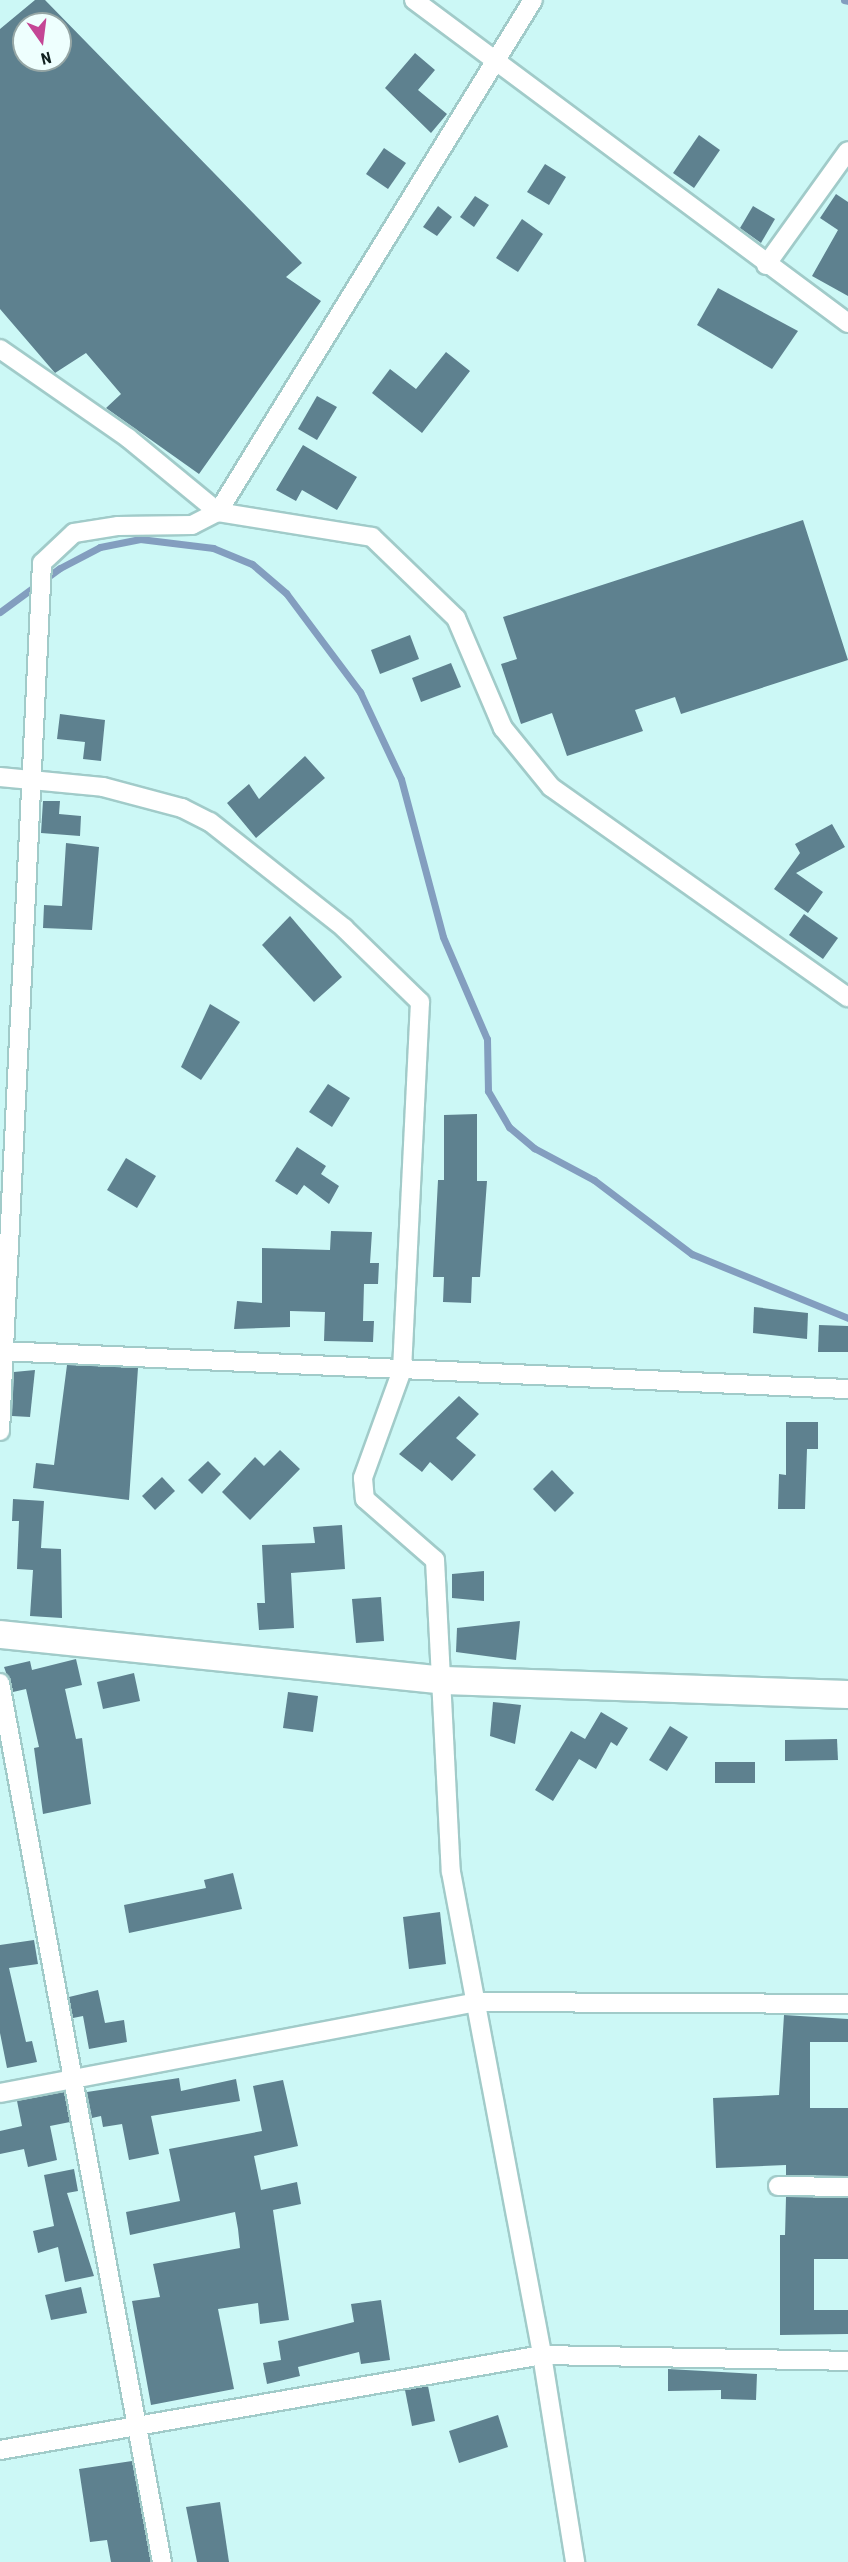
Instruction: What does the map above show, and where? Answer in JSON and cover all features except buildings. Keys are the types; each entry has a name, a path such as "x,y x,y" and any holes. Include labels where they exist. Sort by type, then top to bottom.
{"street":[{"path":"414,0 766,265 848,323"},
{"path":"0,1431 7,1092 32,776 42,563 74,533 118,525 192,525 218,512 498,62 533,0"},
{"path":"766,265 848,151"},
{"path":"0,349 128,438 218,512 372,537 456,618 503,728 551,787 848,996"},
{"path":"0,777 32,776 103,787 182,808 210,822 344,928 420,1002 402,1370 363,1478 365,1499 435,1560 443,1680 451,1872 542,2355 575,2562"},
{"path":"2,1350 848,1389"},
{"path":"0,1634 443,1680 848,1694"},
{"path":"0,1683 7,1755 75,2080 139,2424 162,2562"},
{"path":"0,2093 477,2002 848,2004"},
{"path":"778,2186 848,2187"},
{"path":"0,2450 542,2355 848,2361"}],"waterway":[{"path":"844,0 848,1"},
{"path":"0,612 60,568 100,547 140,539 213,548 252,564 286,593 360,692 401,779 443,937 487,1039 488,1091 509,1127 534,1148 594,1180 692,1254 848,1318"}]}
